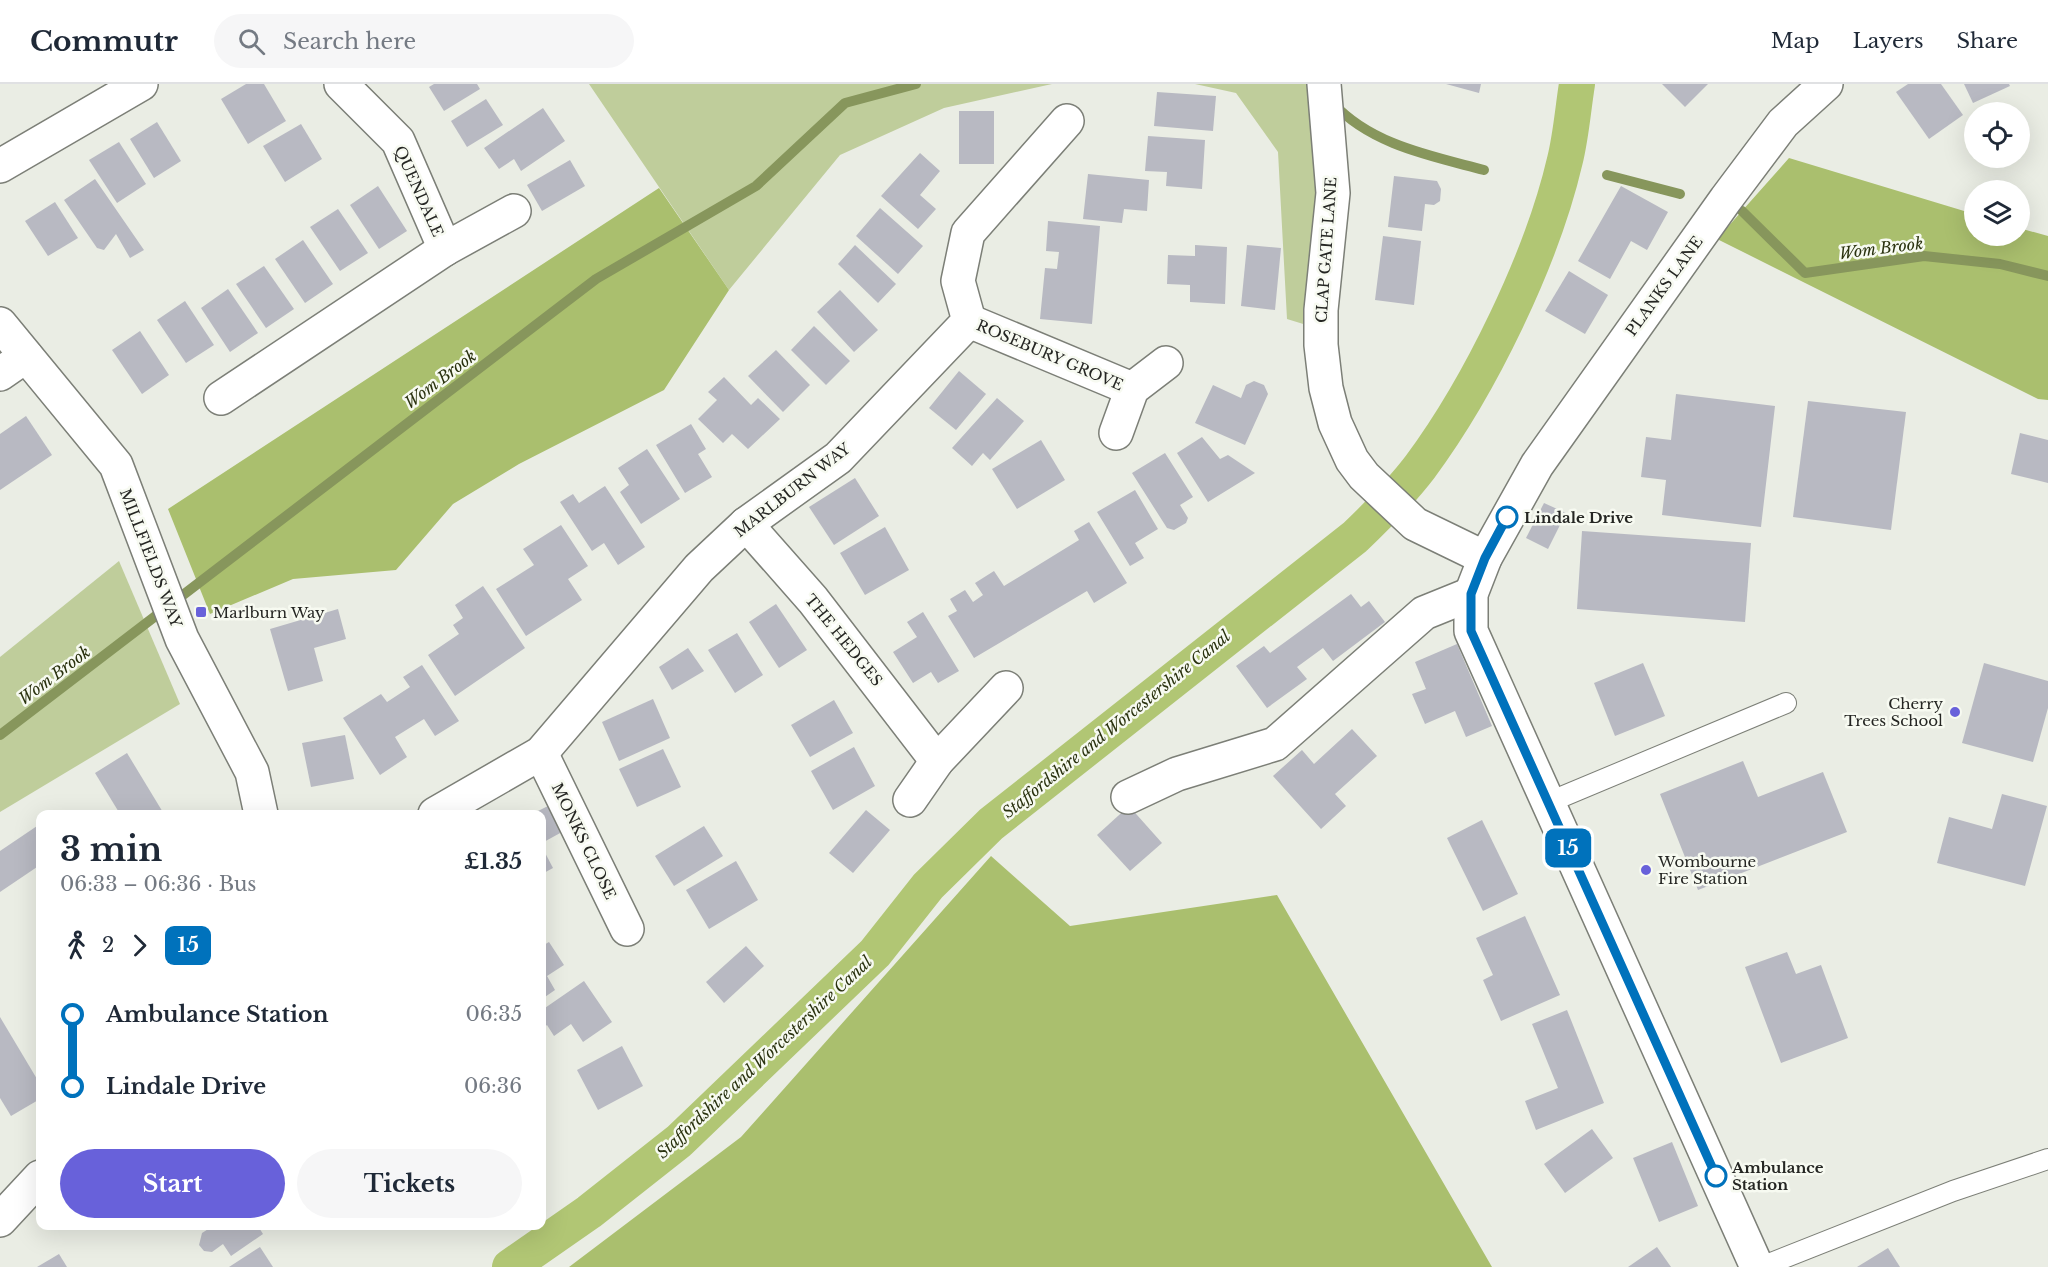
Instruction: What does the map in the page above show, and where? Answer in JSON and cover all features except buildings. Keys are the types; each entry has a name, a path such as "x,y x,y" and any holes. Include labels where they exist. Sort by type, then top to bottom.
{"street":[{"path":"0,166 141,84"},
{"name":"QUENDALE","path":"341,84 398,141 445,249"},
{"name":"CLAP GATE LANE","path":"1324,84 1333,193 1321,310 1321,345 1326,388 1335,423 1352,460 1364,476 1414,524 1485,558"},
{"name":"PLANKS LANE","path":"1471,594 1485,558 1537,465 1726,199 1783,123 1826,84"},
{"path":"969,321 958,281 968,233 1067,121"},
{"path":"221,398 445,249 514,211"},
{"name":"ROSEBURY GROVE","path":"969,321 1132,389"},
{"name":"MARLBURN WAY","path":"442,810 540,753 699,568 746,525 838,458 969,321"},
{"name":"MILLFIELDS WAY","path":"0,324 13,365 116,465 147,553 182,639 252,772 260,810"},
{"name":"ROSEBURY GROVE","path":"1116,433 1132,389 1166,363"},
{"name":"THE HEDGES","path":"746,525 813,600 937,761"},
{"path":"1128,797 1177,774 1275,744 1424,613 1471,594 1471,631 1759,1267"},
{"path":"910,800 937,761 1006,688"},
{"name":"MONKS CLOSE","path":"540,753 627,929"},
{"path":"4,1207 36,1180"}],"lane":[{"path":"1547,803 1786,703"},
{"path":"1759,1267 1953,1191 2048,1159"}],"green space":[{"path":"589,84 1052,84 944,108 840,155 729,290"},
{"path":"1195,84 1312,84 1326,202 1313,327 1287,319 1278,152 1236,93"},
{"path":"1789,158 1964,211 1964,246 2030,246 2030,231 2048,236 2048,400 2038,399 1717,239"},
{"path":"659,188 729,290 664,390 519,464 453,504 396,570 293,579 210,614 168,509"},
{"path":"119,561 180,704 0,812 0,657"},
{"path":"991,856 1070,926 1277,895 1492,1267 569,1267 741,1137"}],"waterway":[{"name":"Wom Brook","path":"0,735 596,279 756,186 845,103 916,84"},
{"name":"Staffordshire and Worcestershire Canal","path":"510,1267 589,1212 679,1141 875,953 928,886 991,824 1355,537 1381,512 1420,467 1443,435 1486,360 1525,279 1555,198 1565,160 1577,84"},
{"name":"Wom Brook","path":"1333,103 1348,117 1384,139 1423,154 1484,170"},
{"name":"Wom Brook","path":"1607,175 1680,194"},
{"name":"Wom Brook","path":"1742,211 1805,273 1924,256 2000,264 2048,276"}],"bus line":[{"name":"15","path":"1507,517 1485,558 1471,594 1471,631 1716,1176"}],"place":[{"name":"Lindale Drive","path":"1507,517"},
{"name":"Marlburn Way","path":"201,612"},
{"name":"Cherry Trees School","path":"1955,712"},
{"name":"Wombourne Fire Station","path":"1646,870"},
{"name":"Ambulance Station","path":"1716,1176"}]}
